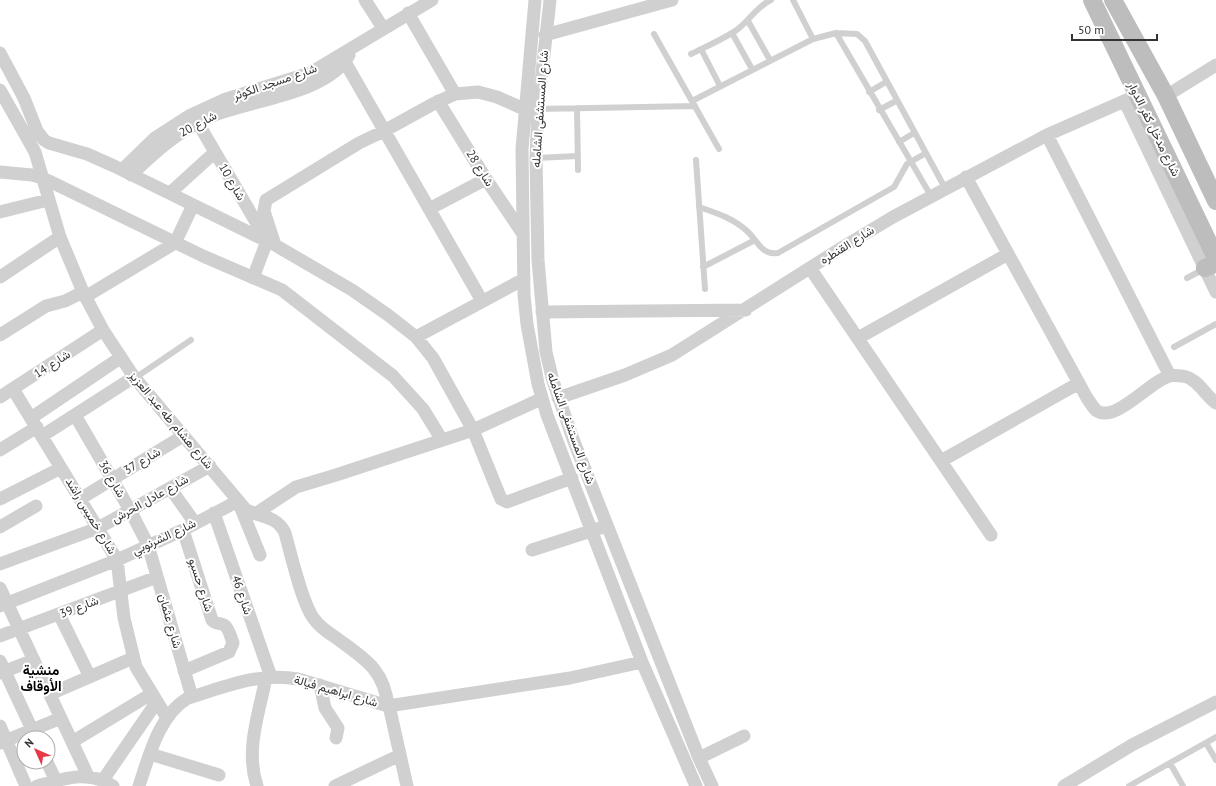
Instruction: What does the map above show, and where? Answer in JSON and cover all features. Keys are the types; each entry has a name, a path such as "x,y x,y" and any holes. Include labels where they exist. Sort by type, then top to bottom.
{"main road":[{"name":"شارع مدخل كفر الدوار","path":"1092,0 1132,99 1212,263"},
{"name":"شارع مدخل كفر الدوار","path":"1113,0 1166,96 1216,201"}],"street":[{"path":"365,0 383,28"},
{"name":"شارع مسجد الكوثر","path":"126,172 155,138 189,116 226,99 310,73 432,0"},
{"name":"شارع المستشفى الشامله","path":"535,0 524,110 522,149 524,279 527,324 541,399 642,662 696,786"},
{"name":"شارع المستشفى الشامله","path":"550,0 545,35 538,112 536,158 536,216 546,352 558,398 573,439 699,758 712,786"},
{"path":"545,35 640,4 672,0"},
{"path":"408,13 455,94"},
{"name":"شارع 20","path":"126,172 198,122 224,111 278,97 307,87 331,74 345,62 353,46"},
{"path":"0,53 24,98 37,131 44,140 49,143 87,154 271,243 352,290 388,315 416,338 433,358 473,430 501,499 504,502 572,478"},
{"path":"345,62 482,301"},
{"path":"1166,96 1216,65"},
{"name":"شارع هشام طه عبد العزيز","path":"0,90 35,152 60,237 84,294 120,358 134,378 246,510 273,519 280,524 285,533 308,607 313,618 325,630 370,663 384,686 388,706"},
{"path":"253,278 271,243 264,211 266,200 359,142 384,131 438,101 455,94 478,92 497,97 524,110 538,112"},
{"name":"شارع القنطره","path":"558,398 649,366 691,345 810,268 945,188 1047,135 1132,99"},
{"name":"شارع 28","path":"438,101 486,179 524,235"},
{"name":"شارع 10","path":"198,122 271,243"},
{"path":"1047,135 1170,376"},
{"path":"170,193 215,152"},
{"path":"0,172 32,175 43,178 175,243 282,290 393,376 423,409 442,440"},
{"path":"966,177 1087,398 1097,411 1108,413 1130,402 1151,386 1170,376 1183,376 1194,380 1216,403"},
{"path":"429,209 486,179"},
{"path":"0,212 48,200"},
{"path":"0,335 46,306 84,294 175,243 193,205"},
{"path":"0,277 60,237"},
{"path":"858,338 1008,254"},
{"path":"1212,263 1216,292"},
{"path":"810,268 991,535"},
{"path":"416,338 524,279"},
{"path":"542,312 746,310"},
{"name":"شارع 14","path":"0,397 103,330"},
{"path":"0,450 36,427 120,358"},
{"path":"36,427 75,414 134,378"},
{"path":"941,461 1079,383"},
{"name":"شارع خميس راشد","path":"13,389 117,560 124,618 133,658 140,677 167,718"},
{"path":"255,514 301,484 336,475 473,430 541,399"},
{"name":"شارع 36","path":"75,414 130,510 148,545"},
{"name":"شارع 37","path":"80,499 183,436"},
{"name":"شارع عادل الحرش","path":"0,564 98,528 210,466"},
{"path":"0,499 62,468"},
{"name":"شارع حسبو","path":"170,488 189,526 212,620 216,624 223,624 227,627 233,643 229,652 184,671"},
{"path":"238,501 260,555"},
{"name":"شارع الشرنوبي","path":"4,604 117,560 238,501"},
{"path":"0,527 36,506"},
{"name":"شارع 46","path":"214,513 269,677"},
{"path":"532,550 608,525"},
{"name":"شارع عثمان","path":"148,545 192,697"},
{"name":"شارع 39","path":"0,636 157,577"},
{"path":"0,588 4,604 19,629 88,776"},
{"path":"59,614 90,677"},
{"path":"50,694 133,658"},
{"path":"32,730 2,669 34,660"},
{"path":"388,706 570,678 642,662"},
{"path":"257,786 252,767 251,747 269,677"},
{"name":"شارع ابراهيم فيالة","path":"140,786 150,754 167,718 174,708 192,697 240,681 269,677 290,677 388,706 407,786"},
{"path":"320,685 325,708 338,728 336,738"},
{"path":"72,742 154,698"},
{"path":"36,786 88,776 108,783 154,698"},
{"path":"1064,786 1132,745 1216,702"},
{"path":"41,730 61,718"},
{"path":"0,726 3,742 26,786"},
{"path":"699,758 744,736"},
{"path":"3,742 16,739"},
{"path":"150,754 219,775"},
{"path":"335,786 400,755"},
{"path":"51,770 56,781"}],"lane":[{"path":"691,54 732,33 748,21 759,7 771,0"},
{"path":"793,0 812,39"},
{"path":"748,21 770,60"},
{"path":"732,33 752,69"},
{"path":"836,33 879,110 932,196"},
{"path":"538,112 577,108 693,104 720,86 812,39 836,33 857,34 865,41 896,101 945,188"},
{"path":"654,34 719,148"},
{"path":"701,49 720,86"},
{"path":"869,92 886,82"},
{"path":"879,110 896,101"},
{"path":"577,108 578,170"},
{"path":"899,142 914,133"},
{"path":"699,207 731,219 745,229 764,251 774,254 894,187 898,183 904,168 910,161 926,154"},
{"path":"536,158 578,156"},
{"path":"696,160 705,289"},
{"path":"704,267 755,240"},
{"path":"1187,278 1212,263"},
{"path":"1174,347 1216,324"},
{"path":"134,378 191,340"},
{"path":"1129,786 1216,737"},
{"path":"1206,743 1216,760"},
{"path":"1170,763 1183,786"}],"district":[{"name":"منشية الأوقاف","path":"41,678"}]}
